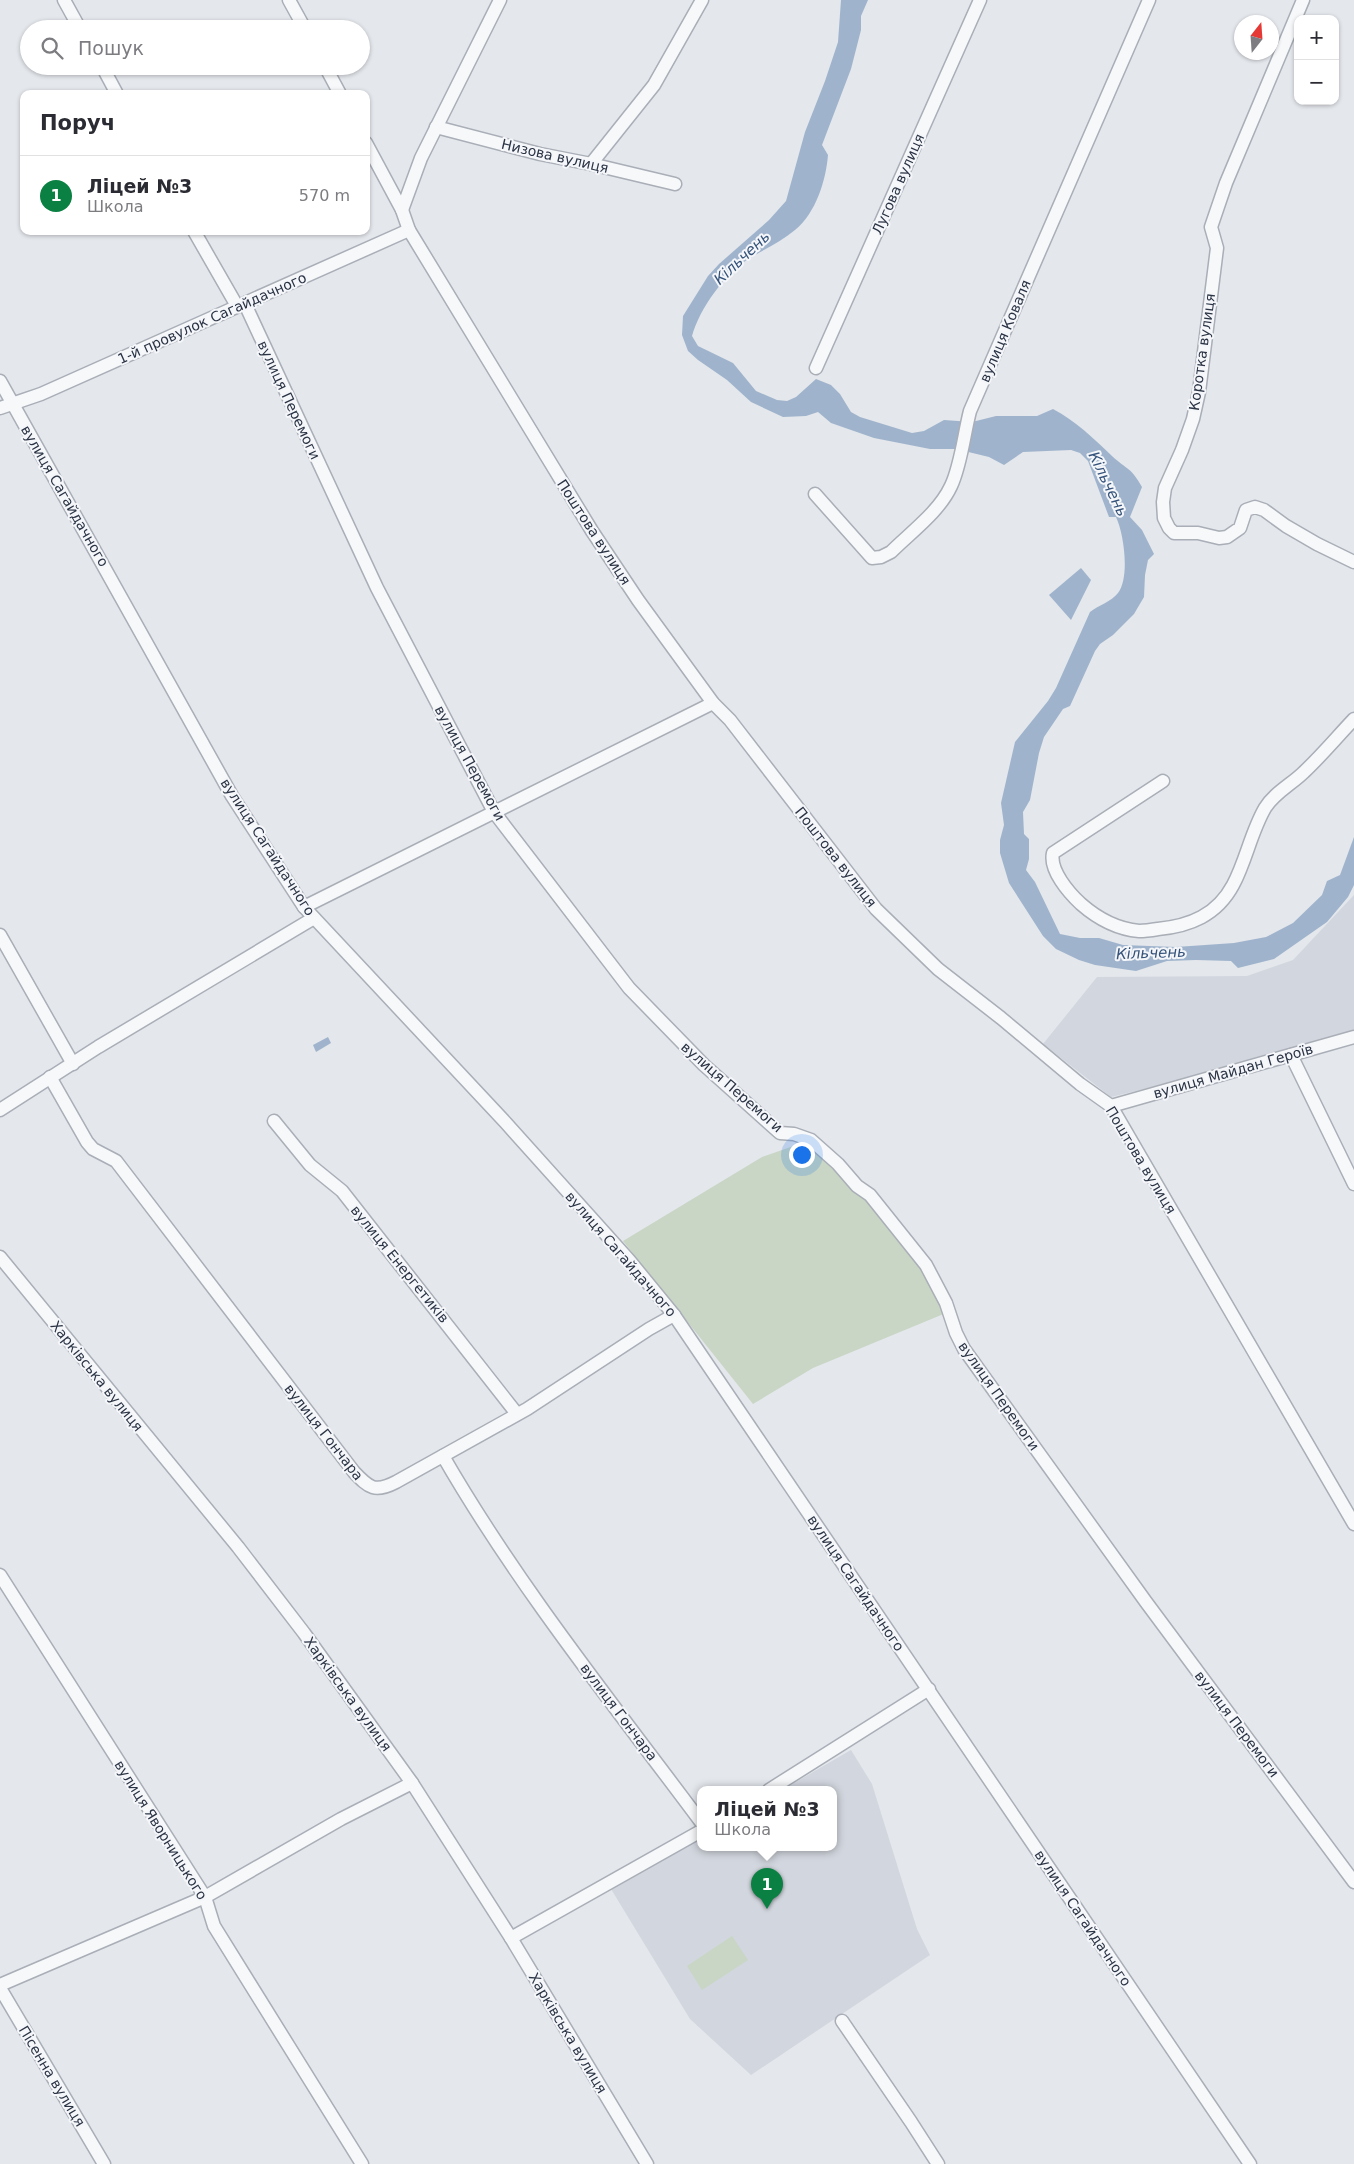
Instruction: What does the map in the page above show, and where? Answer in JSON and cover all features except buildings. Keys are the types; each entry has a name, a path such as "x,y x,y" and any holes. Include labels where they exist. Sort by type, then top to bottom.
{"street":[{"path":"64,0 75,20"},
{"path":"289,0 300,20"},
{"path":"402,210 420,158 500,0"},
{"path":"591,164 654,85 702,0"},
{"name":"Лугова вулиця","path":"816,368 980,0"},
{"name":"вулиця Коваля","path":"814,494 872,558 881,557 891,552 940,504 951,487 970,411 1149,0"},
{"name":"Коротка вулиця","path":"1303,0 1226,183 1211,227 1217,248 1199,392 1193,419 1165,488 1163,502 1164,518 1174,533 1198,533 1219,538 1234,533 1240,528 1246,510 1255,507 1264,510 1286,526 1317,544 1354,562"},
{"path":"107,75 115,90"},
{"path":"330,75 338,90"},
{"name":"Низова вулиця","path":"436,127 540,154 675,184"},
{"name":"Поштова вулиця","path":"370,150 402,210 410,230 592,532 638,600 713,703 730,720 876,909 938,969 1080,1084 1111,1106 1354,1524"},
{"name":"1-й провулок Сагайдачного","path":"0,408 41,394 410,230"},
{"name":"вулиця Перемоги","path":"197,235 241,305 376,588 494,812 629,988 704,1065 780,1133 794,1134 811,1140 838,1164 857,1186 870,1195 926,1265 946,1303 956,1333 964,1349 1146,1602 1354,1882"},
{"name":"вулиця Сагайдачного","path":"0,381 232,796 304,907 629,1260 674,1315 1250,2164"},
{"path":"304,907 713,703"},
{"path":"1163,781 1053,852 1051,858 1072,896 1093,914 1125,928 1140,931 1183,925 1204,917 1217,907 1233,886 1265,808 1277,794 1304,772 1354,719"},
{"path":"0,1110 50,1077 314,918"},
{"path":"0,935 73,1064"},
{"name":"вулиця Майдан Героїв","path":"1111,1106 1354,1037"},
{"path":"1291,1055 1354,1184"},
{"name":"вулиця Гончара","path":"50,1077 86,1142 93,1149 116,1161 366,1486 376,1489 387,1487 443,1456 494,1538 568,1643 697,1817"},
{"name":"вулиця Енергетиків","path":"274,1121 310,1165 342,1191 518,1414"},
{"name":"Харківська вулиця","path":"0,1258 238,1547 304,1633 412,1783 511,1938 647,2164"},
{"path":"443,1456 518,1414 649,1329 674,1315"},
{"name":"вулиця Яворницького","path":"0,1575 205,1897 214,1926 362,2164"},
{"path":"775,1786 929,1689"},
{"path":"0,1987 205,1897 341,1819 412,1783"},
{"path":"511,1938 697,1833"},
{"name":"Пісенна вулиця","path":"0,1987 104,2164"},
{"path":"842,2021 938,2164"}],"shaded area":[{"path":"1354,895 1354,1033 1259,1061 1111,1097 1043,1044 1097,977 1247,976 1293,960"},
{"path":"851,1750 872,1784 917,1929 930,1955 751,2075 690,2019 611,1889 697,1839 697,1851 837,1851 837,1786 789,1786"}],"green space":[{"path":"805,1142 869,1204 928,1273 946,1313 813,1368 753,1404 623,1241 762,1157"},
{"path":"732,1936 748,1960 702,1990 687,1966"}],"water":[{"name":"Кільчень","path":"841,0 868,0 861,16 861,30 851,69 822,145 828,155 819,196 809,215 795,230 750,258 723,282 707,303 692,336 698,346 733,363 756,391 777,400 787,401 796,397 816,379 831,385 840,394 851,412 860,417 912,433 924,431 944,420 972,422 996,416 1037,416 1053,409 1077,424 1117,461 1132,472 1142,487 1130,517 1142,530 1154,554 1148,560 1144,597 1134,614 1113,635 1100,644 1095,651 1070,706 1063,709 1044,737 1030,800 1023,812 1024,834 1029,839 1029,859 1026,870 1035,882 1060,934 1080,938 1099,938 1123,945 1176,947 1234,943 1266,937 1293,923 1322,895 1327,881 1340,875 1354,837 1354,885 1348,897 1327,922 1274,959 1238,968 1231,961 1196,960 1167,961 1136,971 1095,965 1056,949 1043,936 1009,883 1000,853 1000,840 1004,825 1001,803 1015,742 1056,688 1090,612 1118,593 1124,577 1123,544 1119,524 1116,517 1109,517 1088,461 1080,453 1071,450 1023,452 1004,465 989,457 956,449 930,449 874,438 831,423 818,412 806,416 783,417 751,402 727,380 688,351 682,335 683,316 708,276 769,220 786,201 805,132 838,42"},
{"path":"1081,568 1091,580 1071,620 1049,595"},
{"path":"328,1037 331,1043 316,1052 313,1045"}],"place":[{"name":"Ліцей №3","path":"767,1909"}]}
